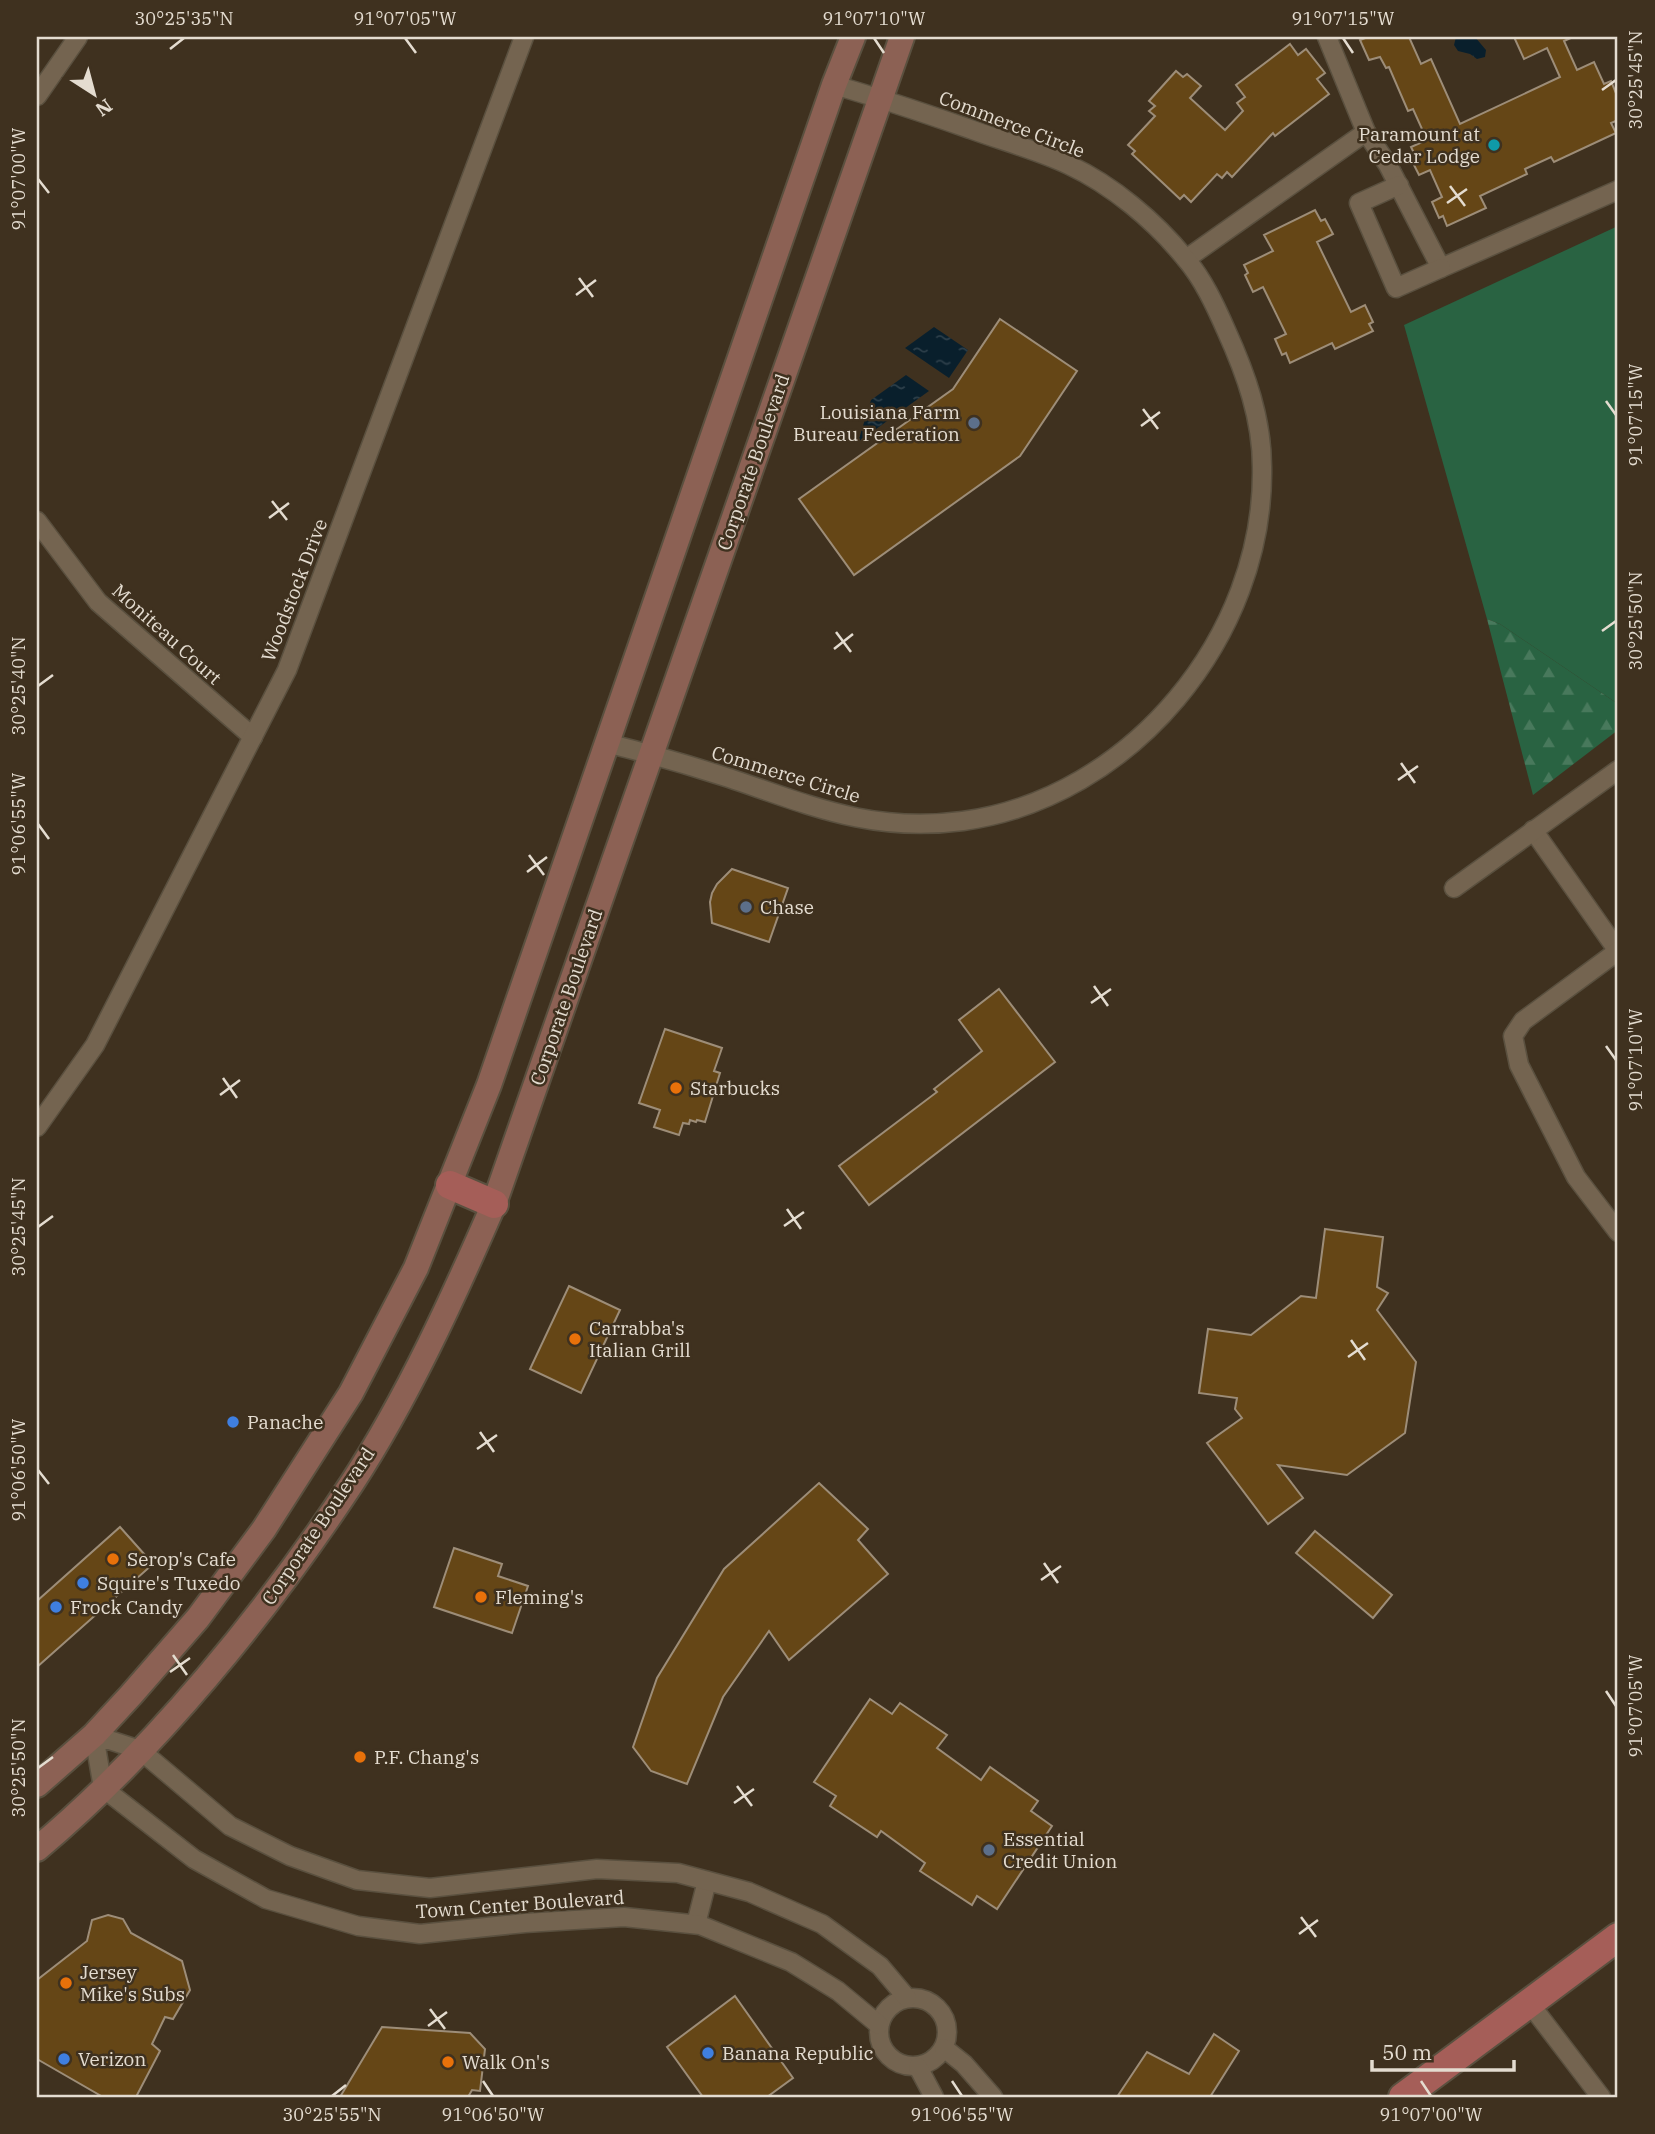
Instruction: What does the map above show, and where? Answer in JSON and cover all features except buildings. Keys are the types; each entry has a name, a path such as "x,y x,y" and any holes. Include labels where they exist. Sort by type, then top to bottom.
{"main road":[{"path":"450,1185 494,1204"},
{"path":"1403,2097 1618,1937"}],"street":[{"path":"37,96 78,37"},
{"name":"Woodstock Drive","path":"37,1127 95,1045 287,670 524,37"},
{"path":"37,1785 94,1735 198,1618 264,1529 319,1446 389,1322 416,1268 489,1085 834,85 853,37"},
{"name":"Corporate Boulevard","path":"37,1849 103,1788 201,1684 285,1579 353,1482 452,1301 494,1204 902,37"},
{"path":"1327,37 1366,132 1388,165 1441,268"},
{"name":"Commerce Circle","path":"606,743 651,754 814,808 880,823 966,820 1019,807 1065,789 1100,768 1136,741 1196,676 1221,632 1244,579 1258,524 1262,469 1261,442 1254,402 1242,366 1216,307 1186,259 1157,228 1125,201 1069,165 880,98 834,85"},
{"path":"1186,259 1366,132"},
{"path":"1399,186 1359,203 1396,288 1618,190"},
{"name":"Moniteau Court","path":"37,521 98,602 253,737"},
{"path":"1454,888 1618,770"},
{"path":"1533,830 1618,951 1523,1021 1513,1036 1519,1065 1576,1177 1618,1232"},
{"path":"94,1735 140,1750"},
{"path":"94,1735 103,1788"},
{"name":"Town Center Boulevard","path":"140,1750 230,1826 290,1856 357,1880 430,1888 597,1869 678,1873 749,1892 822,1924 880,1966 907,1998 925,2000 935,2006 943,2015 947,2026 944,2048"},
{"name":"Town Center Boulevard","path":"103,1788 194,1859 266,1899 358,1926 420,1934 525,1923 624,1917 696,1924 791,1962 838,1992 879,2025"},
{"path":"696,1924 707,1881"},
{"path":"907,1998 889,2007 879,2025 883,2051 892,2061 918,2067 928,2063 944,2048 964,2064 993,2097"},
{"path":"1530,2004 1601,2097"},
{"path":"918,2067 934,2097"}],"green space":[{"path":"1618,226 1618,704 1500,624 1487,619 1404,325"},
{"path":"1487,619 1500,624 1618,704 1618,730 1533,795"}],"water":[{"path":"1456,37 1475,37 1486,50 1485,57 1477,59 1458,51 1454,45"},
{"path":"934,327 968,350 949,378 905,348"},
{"path":"906,375 929,391 858,442 871,400"}],"place":[{"name":"Paramount at Cedar Lodge","path":"1494,145"},
{"name":"Louisiana Farm Bureau Federation","path":"974,423"},
{"name":"Chase","path":"746,907"},
{"name":"Starbucks","path":"676,1088"},
{"name":"Carrabba's Italian Grill","path":"575,1339"},
{"name":"Panache","path":"233,1422"},
{"name":"Serop's Cafe","path":"113,1559"},
{"name":"Squire's Tuxedo","path":"83,1583"},
{"name":"Fleming's","path":"481,1597"},
{"name":"Frock Candy","path":"56,1607"},
{"name":"P.F. Chang's","path":"360,1757"},
{"name":"Essential Credit Union","path":"989,1850"},
{"name":"Jersey Mike's Subs","path":"66,1983"},
{"name":"Banana Republic","path":"708,2053"},
{"name":"Verizon","path":"64,2059"},
{"name":"Walk On's","path":"448,2062"}]}
